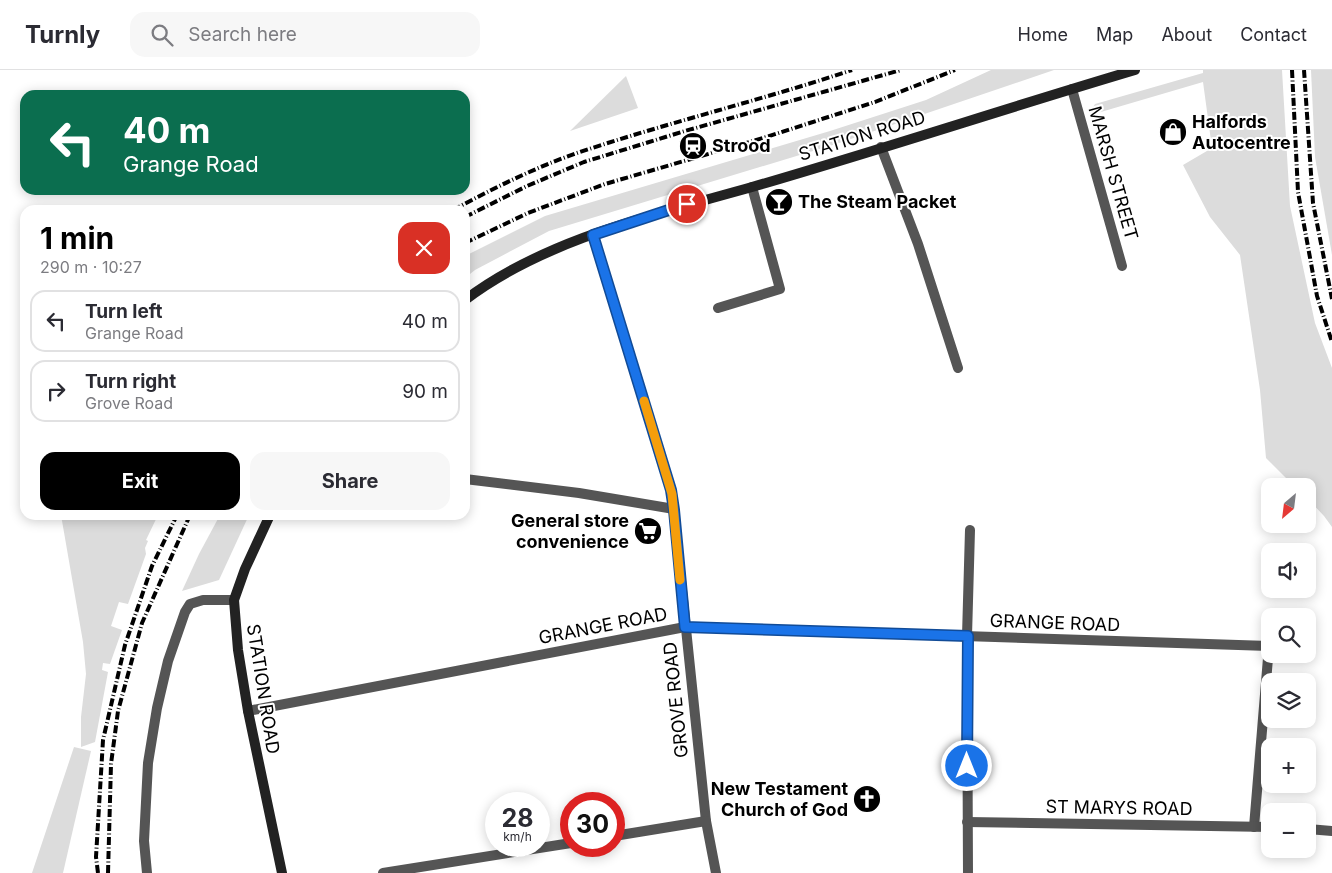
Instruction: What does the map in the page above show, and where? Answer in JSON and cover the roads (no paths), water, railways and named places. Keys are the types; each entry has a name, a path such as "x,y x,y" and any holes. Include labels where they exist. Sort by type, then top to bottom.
{"main road":[{"name":"STATION ROAD","path":"470,296 518,266 593,235 687,204 752,187 1135,70"},
{"name":"STATION ROAD","path":"268,520 248,562 234,600 238,650 248,711 282,873"}],"street":[{"name":"MARSH STREET","path":"1072,89 1122,266"},
{"path":"881,147 918,244 958,368"},
{"path":"718,308 780,289 752,187"},
{"name":"GROVE ROAD","path":"593,235 668,479 674,510 706,821 716,873"},
{"path":"470,480 580,493 674,510"},
{"path":"968,873 970,530"},
{"path":"147,873 144,841 148,763 157,708 168,661 185,612 190,604 203,600 234,600"},
{"name":"GRANGE ROAD","path":"248,711 685,627 1261,646"},
{"path":"1254,827 1268,663"},
{"path":"625,834 706,821"},
{"name":"ST MARYS ROAD","path":"967,822 1261,827"},
{"path":"1316,830 1332,831"},
{"path":"383,873 560,844"}],"railway":[{"path":"463,205 515,178 580,152 852,70"},
{"path":"470,214 527,186 584,162 685,131 901,70"},
{"path":"470,241 528,213 605,184 763,138 875,102 955,70"},
{"path":"1292,70 1298,192 1317,296 1332,342"},
{"path":"1304,70 1313,203 1332,299"},
{"path":"98,873 96,857 103,740 125,645 152,566 175,520"},
{"path":"108,873 111,764 118,711 142,623 188,520"}],"place":[{"name":"Halfords Autocentre","path":"1173,132"},
{"name":"Strood","path":"693,146"},
{"name":"The Steam Packet","path":"779,202"},
{"name":"General store convenience","path":"648,531"},
{"name":"New Testament Church of God","path":"867,799"}]}
